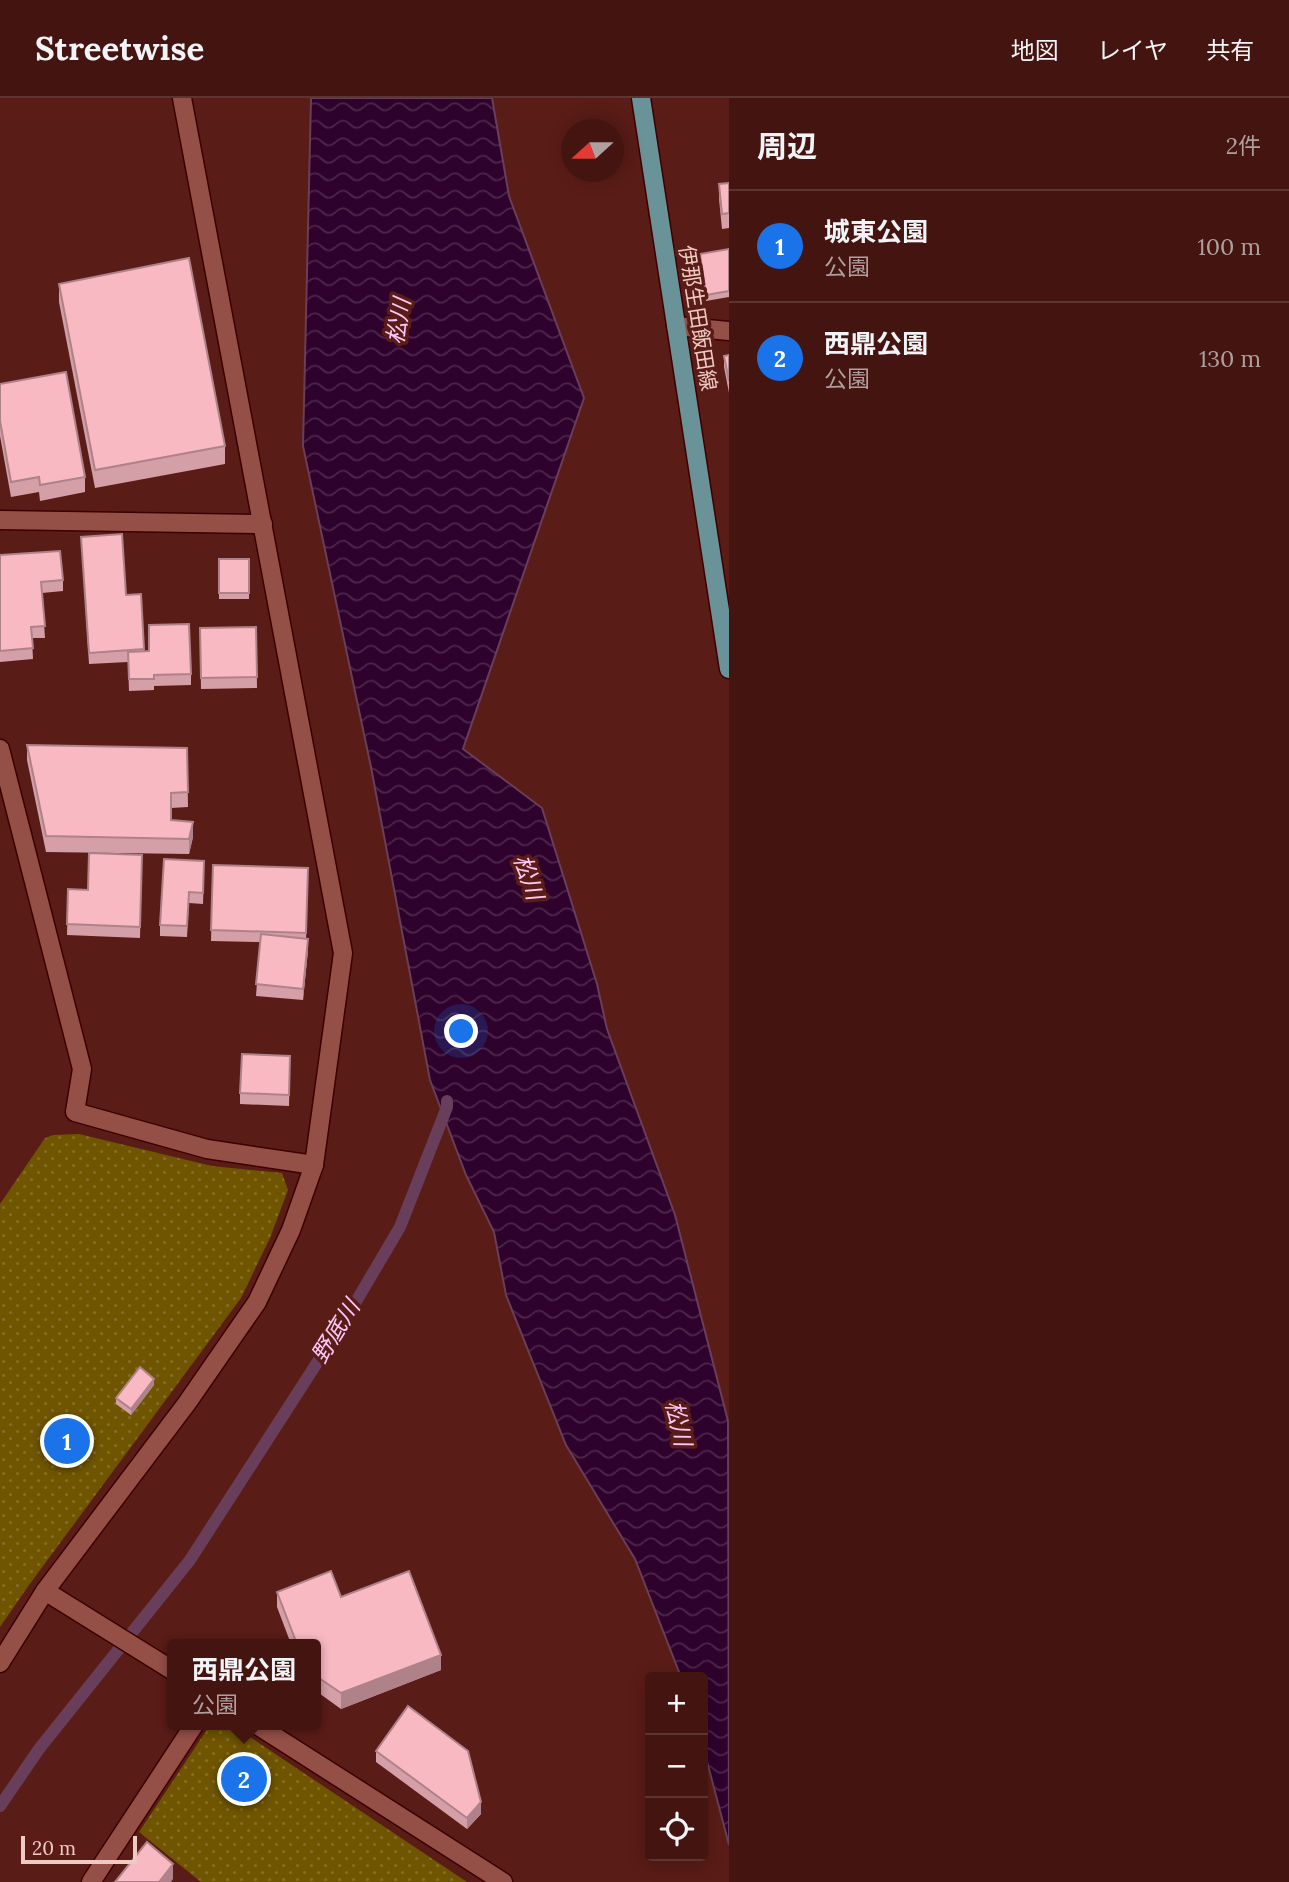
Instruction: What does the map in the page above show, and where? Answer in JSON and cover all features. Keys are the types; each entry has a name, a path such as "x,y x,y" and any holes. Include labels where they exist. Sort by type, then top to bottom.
{"main road":[{"name":"伊那生田飯田線","path":"641,98 729,669"}],"street":[{"path":"0,1663 45,1591 187,1403 257,1302 291,1230 314,1165 343,953 182,98"},
{"path":"676,326 729,331"},
{"path":"0,520 263,524"},
{"path":"0,749 82,1069 75,1112 207,1149 314,1165"},
{"path":"45,1591 167,1667"},
{"path":"91,1882 191,1730"},
{"path":"265,1730 503,1882"}],"shaded area":[{"path":"79,1134 212,1166 282,1173 288,1190 270,1238 241,1298 0,1627 0,1204 45,1138"},
{"path":"207,1730 239,1730 467,1882 201,1882 139,1832"}],"water":[{"name":"松川","path":"311,98 492,98 509,196 584,398 463,749 542,808 597,984 607,1029 675,1215 728,1421 729,1845 708,1765 708,1672 679,1672 635,1559 566,1445 506,1295 494,1232 466,1175 430,1080 371,767 303,446"}],"building":[{"path":"729,183 729,213 722,214 719,184"},
{"path":"729,249 729,291 706,295 700,254"},
{"path":"189,258 225,446 95,470 59,284"},
{"path":"729,355 729,381 724,356"},
{"path":"66,372 85,477 40,485 39,477 11,482 0,421 0,384"},
{"path":"122,534 126,595 141,594 144,649 89,653 81,537"},
{"path":"60,551 63,580 41,582 45,626 31,627 33,648 0,651 0,555"},
{"path":"219,559 249,559 249,593 219,593"},
{"path":"189,624 191,674 129,679 128,652 149,651 149,625"},
{"path":"256,627 257,677 201,678 200,628"},
{"path":"27,745 187,748 188,792 171,793 171,820 193,822 189,839 46,836"},
{"path":"89,853 142,855 140,927 67,924 68,889 88,890"},
{"path":"164,859 204,861 203,893 189,892 187,926 160,925"},
{"path":"213,865 308,868 306,933 211,930"},
{"path":"261,934 308,939 303,989 256,984"},
{"path":"242,1054 290,1056 289,1095 240,1093"},
{"path":"140,1367 154,1379 131,1409 116,1398"},
{"path":"331,1571 341,1597 409,1571 441,1655 341,1693 321,1679 321,1639 295,1639 277,1592"},
{"path":"408,1706 468,1751 481,1802 467,1818 376,1751"},
{"path":"147,1842 173,1864 159,1882 115,1882"}],"waterway":[{"name":"野底川","path":"0,1806 39,1749 190,1560 351,1310 400,1227 447,1101"}],"place":[{"name":"城東公園","path":"67,1441"},
{"name":"西鼎公園","path":"244,1779"}]}
